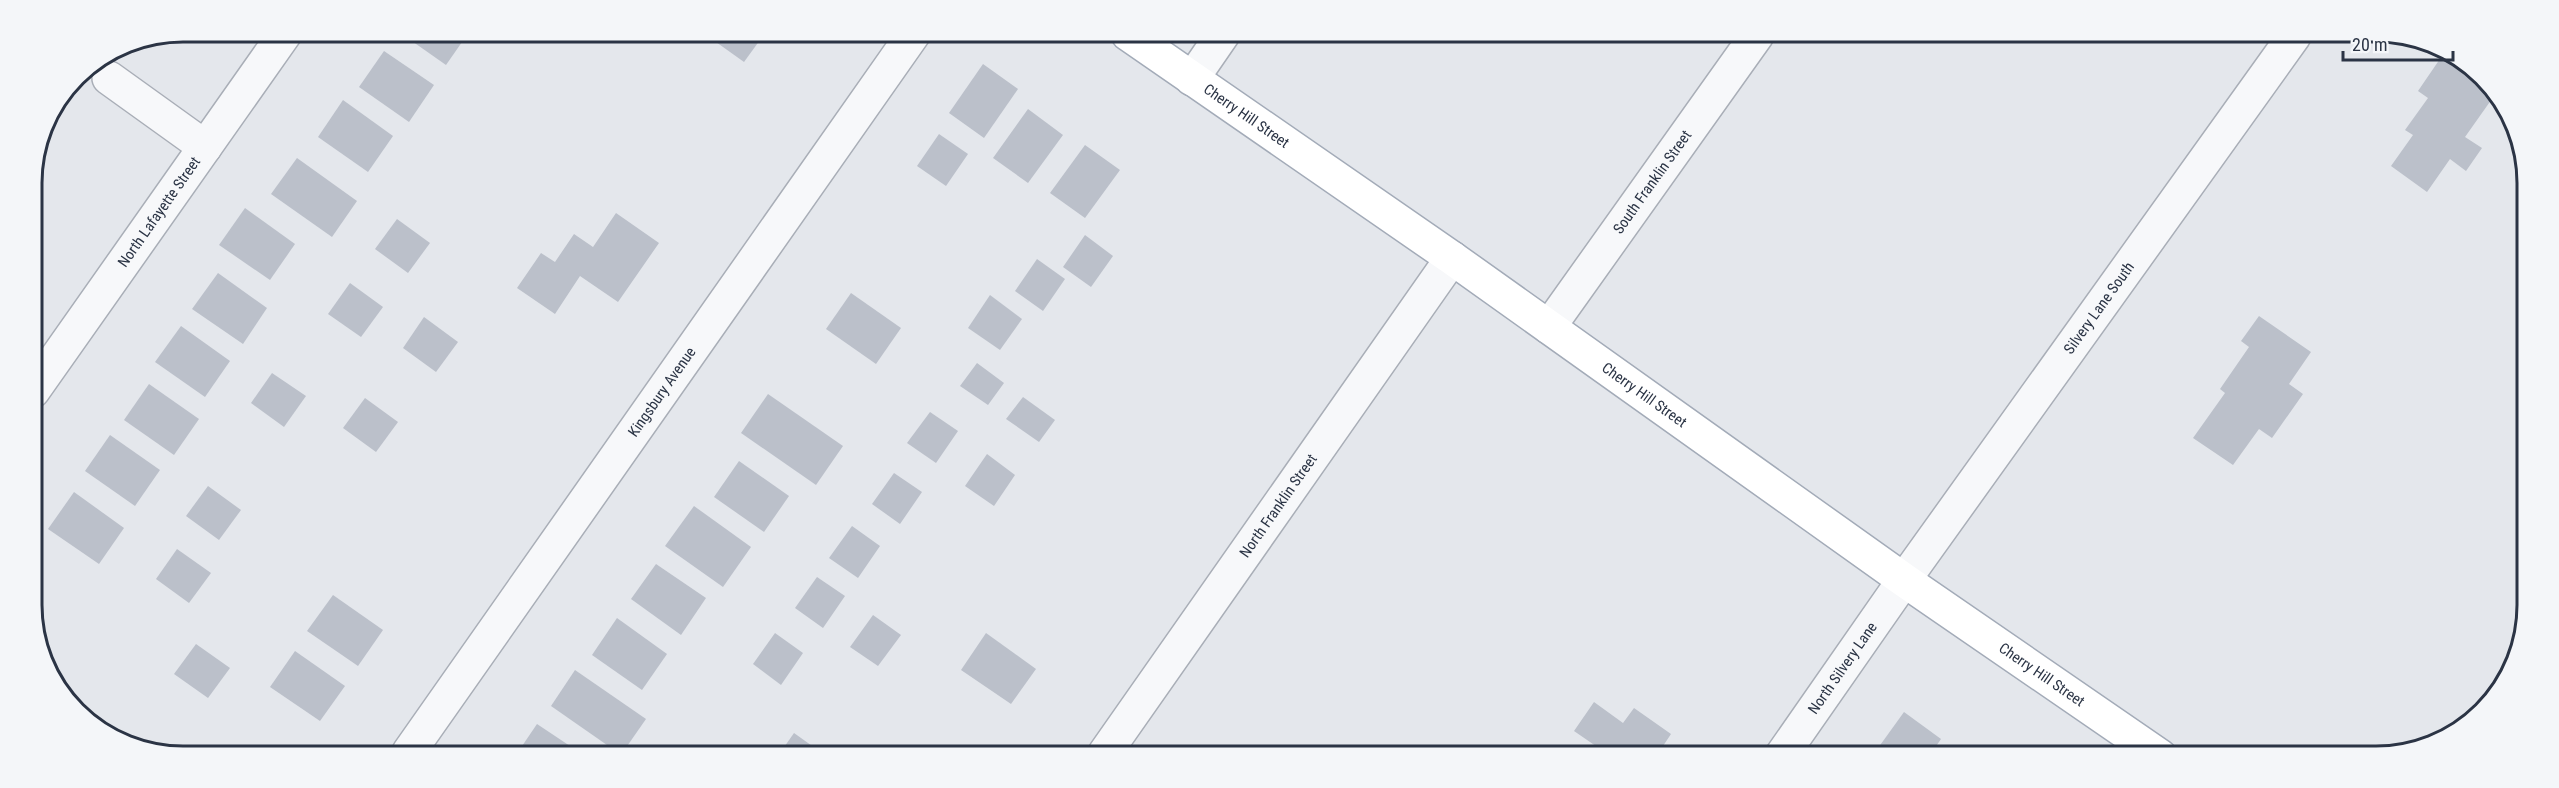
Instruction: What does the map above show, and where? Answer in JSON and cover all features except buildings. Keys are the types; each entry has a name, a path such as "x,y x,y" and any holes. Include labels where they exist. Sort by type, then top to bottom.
{"main road":[{"name":"Cherry Hill Street","path":"1139,42 1452,258 1904,580 2145,746"}],"street":[{"name":"North Lafayette Street","path":"42,378 279,42"},
{"name":"Kingsbury Avenue","path":"413,746 908,42"},
{"path":"1192,80 1218,42"},
{"name":"South Franklin Street","path":"1549,327 1752,42"},
{"name":"Silvery Lane South","path":"1904,580 2290,42"},
{"path":"109,78 205,147"},
{"name":"North Franklin Street","path":"1110,746 1452,258"},
{"name":"North Silvery Lane","path":"1788,746 1904,580"}]}
